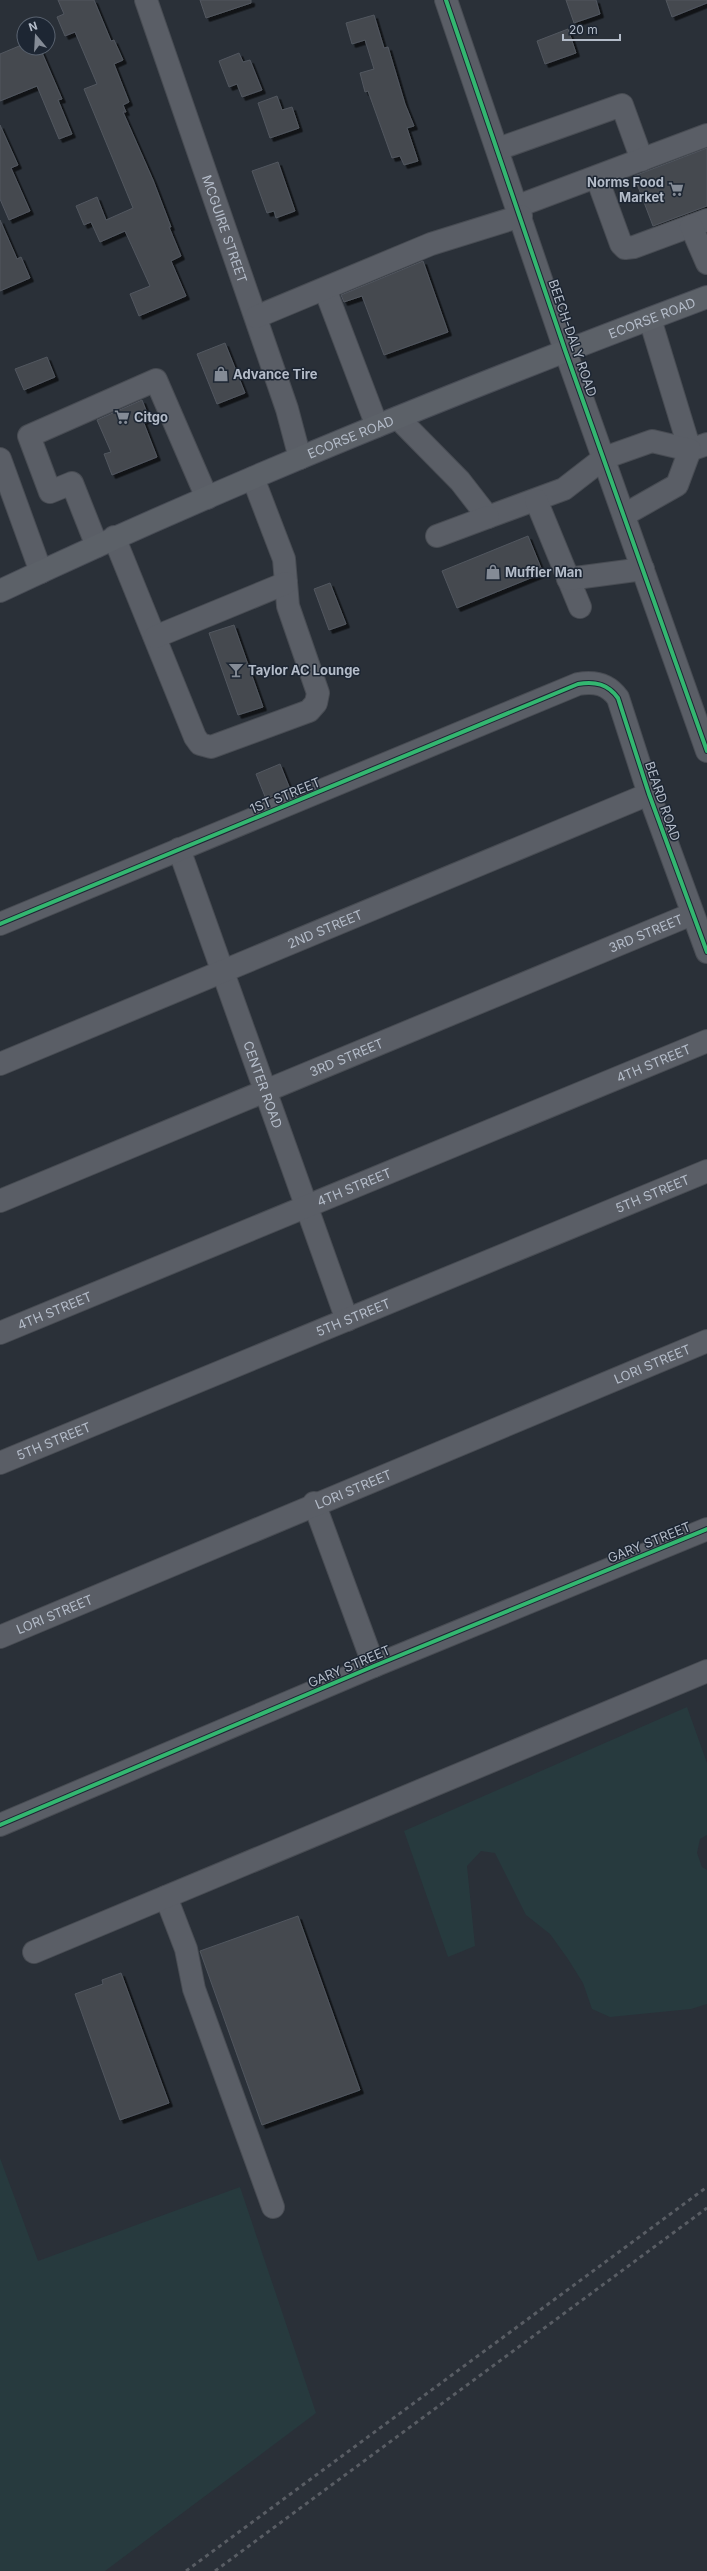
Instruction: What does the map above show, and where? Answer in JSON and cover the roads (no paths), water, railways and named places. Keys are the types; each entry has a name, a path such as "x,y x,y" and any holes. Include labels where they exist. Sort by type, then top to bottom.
{"main road":[{"name":"ECORSE ROAD","path":"0,591 106,542 300,458 566,350 707,297"}],"street":[{"name":"MCGUIRE STREET","path":"146,0 287,409 300,458"},
{"name":"BEECH-DALY ROAD","path":"446,0 520,211 566,350 707,751"},
{"path":"498,149 622,105 642,160"},
{"path":"256,317 431,244 520,211 597,178 707,135"},
{"path":"597,178 621,244 625,248 634,247 699,223 707,263"},
{"path":"325,289 377,426"},
{"path":"650,319 699,447"},
{"path":"207,498 156,380 29,436 50,492 72,483 106,542 155,637 194,737 200,744 211,746 309,711 316,703 318,694 288,606 284,559 253,478"},
{"path":"398,418 460,481 488,517"},
{"path":"437,536 564,489 604,458 652,442 699,447"},
{"path":"624,515 677,485 699,447"},
{"path":"0,459 41,572"},
{"path":"536,500 580,607"},
{"path":"568,579 643,569"},
{"path":"155,637 286,583"},
{"name":"BEARD ROAD","path":"578,684 590,682 602,684 612,690 618,698 649,794 707,952"},
{"name":"1ST STREET","path":"0,924 578,684"},
{"name":"2ND STREET","path":"0,1064 649,794"},
{"name":"CENTER ROAD","path":"179,849 347,1320"},
{"name":"3RD STREET","path":"0,1201 692,914"},
{"name":"4TH STREET","path":"0,1332 707,1041"},
{"name":"5TH STREET","path":"0,1464 707,1171"},
{"name":"LORI STREET","path":"0,1637 314,1503 707,1341"},
{"path":"314,1503 374,1666"},
{"name":"GARY STREET","path":"0,1824 374,1666 707,1529"},
{"path":"34,1952 707,1671"},
{"path":"166,1897 186,1949 194,1989 273,2207"}],"railway":[{"path":"186,2571 707,2187"},
{"path":"215,2571 707,2208"}],"place":[{"name":"Norms Food Market","path":"676,189"},
{"name":"Advance Tire","path":"221,374"},
{"name":"Citgo","path":"122,417"},
{"name":"Muffler Man","path":"493,572"},
{"name":"Taylor AC Lounge","path":"236,670"}]}
